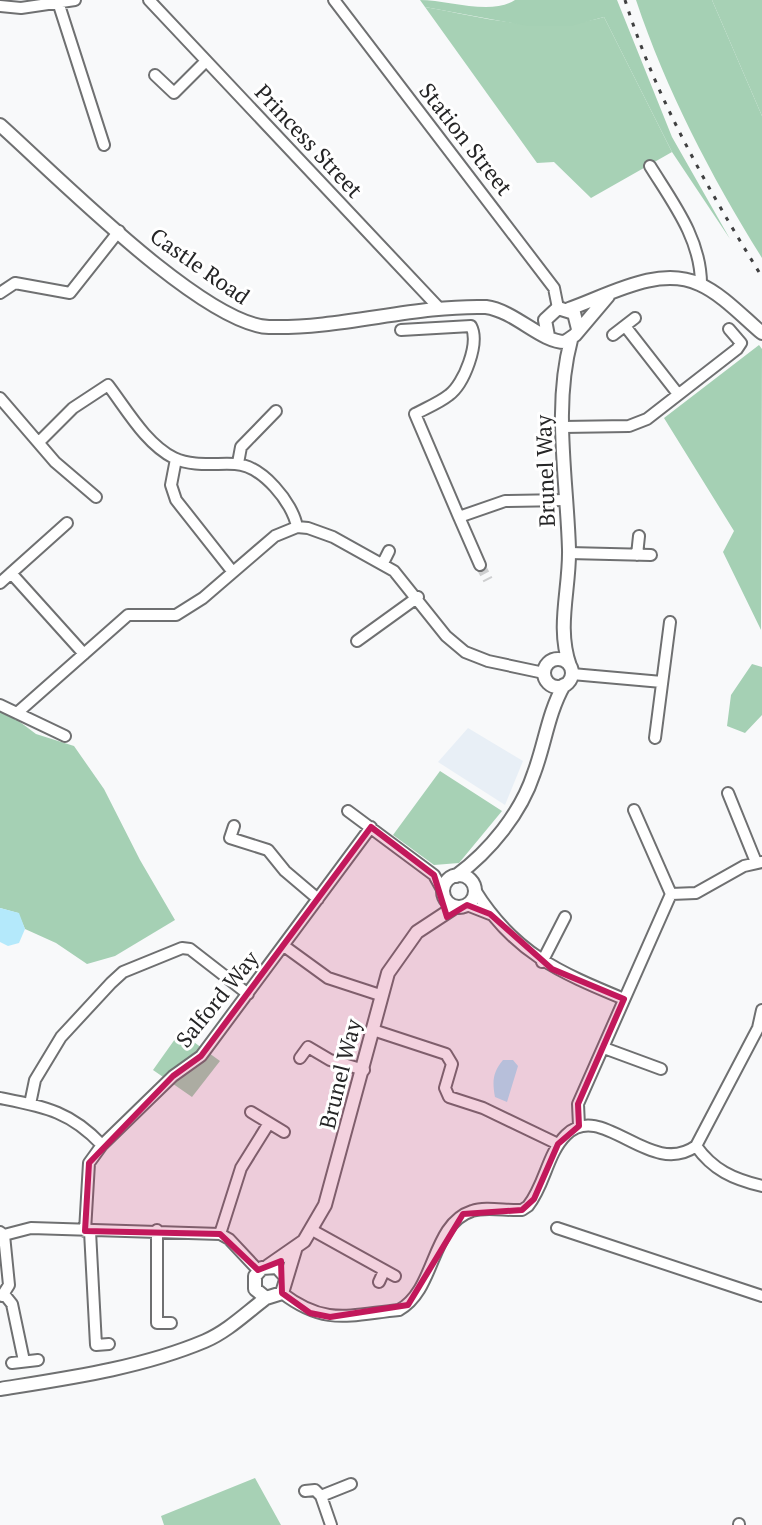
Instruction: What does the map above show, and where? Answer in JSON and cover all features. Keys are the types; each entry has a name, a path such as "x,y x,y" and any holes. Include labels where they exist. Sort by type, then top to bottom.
{"street":[{"path":"0,6 59,5 75,0"},
{"name":"Princess Street","path":"149,0 440,309"},
{"name":"Station Street","path":"334,0 554,288 564,309"},
{"path":"59,5 104,145"},
{"path":"155,75 174,93 206,61"},
{"name":"Castle Road","path":"0,125 119,231 205,299 255,325 289,326 440,309 486,307 514,315 547,316"},
{"path":"650,166 693,241 701,266 701,284"},
{"path":"0,293 15,283 70,293 119,231"},
{"path":"608,296 575,334 550,338 544,327 547,316 659,279 682,279 701,284 762,333"},
{"path":"564,309 577,317 575,334"},
{"name":"Castle Road","path":"514,315 550,338"},
{"path":"613,335 635,318"},
{"path":"401,330 471,326 474,332 470,360 452,394 415,414 480,565"},
{"path":"625,326 678,394"},
{"path":"563,427 629,426 647,419 741,343 729,329"},
{"name":"Brunel Way","path":"562,373 575,334"},
{"name":"Brunel Way","path":"436,916 443,894 454,876 478,860 528,791 551,712 569,675 563,637 569,553 562,373 550,338"},
{"path":"39,442 73,408 108,385 157,448 176,459 205,464 238,463 280,493 292,509 297,527"},
{"path":"0,398 55,462 96,497"},
{"path":"238,463 241,447 276,411"},
{"path":"176,459 171,485 176,500 232,571"},
{"path":"459,517 505,501 566,500"},
{"path":"0,583 67,523"},
{"path":"17,713 128,615 176,615 203,598 275,536 297,527 333,537 383,563 418,597 446,636 465,652 488,661 546,673 555,686 569,675 662,682"},
{"path":"637,555 639,536"},
{"path":"383,563 389,551"},
{"path":"569,553 651,555"},
{"path":"11,573 84,654"},
{"path":"357,641 418,597"},
{"name":"Brunel Way","path":"551,712 546,673 555,651 563,615"},
{"path":"655,738 670,622"},
{"path":"546,673 559,659 569,675"},
{"path":"0,705 65,736"},
{"path":"671,894 696,893 759,862 728,793"},
{"path":"579,1126 578,1104 671,894 634,810"},
{"path":"348,811 434,875 443,894 461,906 490,914"},
{"path":"234,826 230,838 268,850 285,871 318,899"},
{"name":"Salford Way","path":"109,1344 96,1345 88,1231 89,1163 102,1145 173,1076 196,1062 371,827"},
{"name":"Brunel Way","path":"285,1276 295,1250 312,1230 325,1205 364,1070 380,995 400,953 436,916 461,906 474,887 478,860"},
{"path":"434,875 466,877 490,914 542,962 624,999"},
{"path":"542,962 565,917"},
{"path":"284,946 328,978 380,995"},
{"path":"30,1104 35,1080 61,1037 123,972 182,948 190,949 248,994"},
{"path":"282,1293 310,1313 330,1317 399,1310 413,1298 449,1229 463,1214 475,1209 522,1210 534,1199 558,1144 579,1126 595,1126 669,1157 696,1146 758,1028 762,1010"},
{"path":"373,1030 446,1054 452,1064 445,1088 449,1097 483,1108 558,1144"},
{"path":"300,1058 308,1047 330,1060 364,1070"},
{"path":"604,1048 661,1069"},
{"path":"0,1098 66,1114 82,1123 102,1145"},
{"path":"251,1112 284,1132"},
{"path":"220,1234 241,1168 269,1123"},
{"path":"696,1146 706,1159 731,1179 762,1186"},
{"path":"24,1361 12,1304 2,1296 9,1285 2,1234 31,1228 220,1234 263,1268 277,1267 285,1276 282,1293"},
{"path":"557,1228 762,1296"},
{"path":"157,1230 157,1323 171,1323"},
{"path":"312,1230 395,1276"},
{"name":"Brunel Way","path":"263,1268 295,1250"},
{"path":"245,1314 263,1268"},
{"path":"379,1282 384,1271"},
{"path":"254,1285 266,1298"},
{"path":"0,1389 146,1361 205,1341 266,1298 282,1293"},
{"path":"12,1363 38,1360"},
{"path":"321,1496 351,1484"},
{"path":"305,1491 315,1490 321,1496 331,1525"}],"highlighted area":[{"path":"371,827 434,875 447,917 467,905 490,914 552,969 624,999 578,1104 579,1126 558,1144 534,1199 522,1210 463,1214 408,1305 330,1317 310,1313 282,1293 281,1261 258,1270 220,1234 85,1231 89,1163 173,1076 201,1056"}],"shaded area":[{"path":"468,728 523,761 505,805 438,762"}],"green space":[{"path":"420,0 494,7 515,0 617,0 672,137 730,239 672,152 604,17 571,26 528,26 425,7"},
{"path":"636,0 712,0 762,116 762,258 725,197 692,133 661,67"},
{"path":"712,0 762,0 762,116"},
{"path":"425,7 536,25 559,25 604,17 672,152 591,198 554,162 537,163"},
{"path":"759,345 762,349 761,630 723,552 734,531 664,418"},
{"path":"752,664 762,667 762,715 745,733 727,726 731,695"},
{"path":"0,707 36,734 74,746 104,789 175,920 115,956 87,964 56,943 25,929 18,913 0,908"},
{"path":"440,771 502,811 459,863 434,865 393,835"},
{"path":"180,1032 220,1061 192,1097 153,1070"},
{"path":"255,1478 281,1525 164,1525 161,1516"}],"water":[{"path":"0,908 19,913 25,929 19,943 8,946 0,942"},
{"path":"503,1060 513,1060 518,1066 507,1102 495,1097 494,1077"}],"tunnel":[{"path":"480,565 488,580"}],"railway":[{"path":"625,0 652,73 685,143 762,277"}]}
